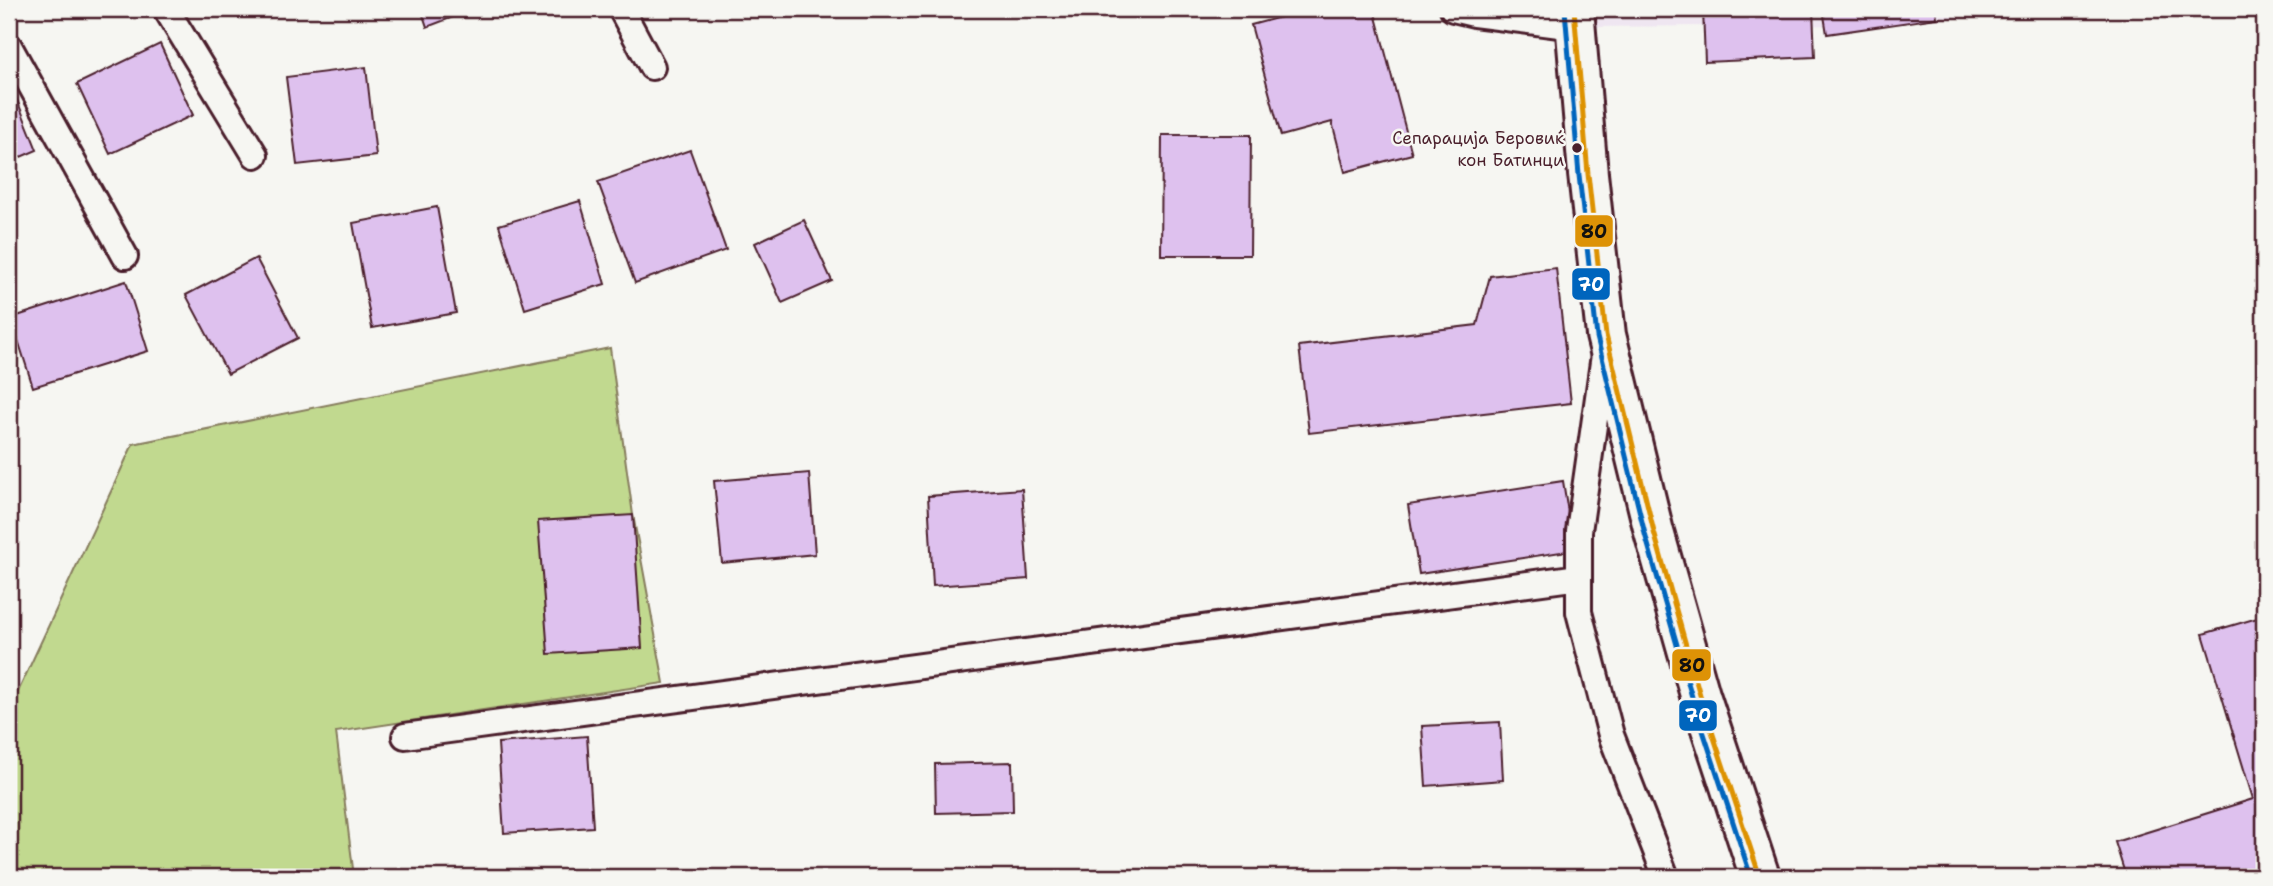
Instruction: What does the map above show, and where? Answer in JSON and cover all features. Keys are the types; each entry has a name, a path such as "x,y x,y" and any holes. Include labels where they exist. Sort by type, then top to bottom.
{"main road":[{"path":"1575,18 1588,174 1606,335 1678,620 1760,877"}],"lane":[{"path":"166,9 255,155"},
{"path":"621,9 652,67"},
{"path":"1453,9 1474,14 1575,18"},
{"path":"9,46 125,256"},
{"path":"1606,335 1579,531 1579,612 1611,735 1666,877"},
{"path":"405,736 1579,577"}],"shaded area":[{"path":"1453,9 2042,9 1878,25 1575,27"}],"green space":[{"path":"610,348 633,515 664,683 336,732 354,877 15,877 9,867 9,711 133,444"}],"building":[{"path":"421,9 474,9 427,27"},
{"path":"1311,9 1374,9 1412,154 1345,172 1332,122 1281,136 1251,25"},
{"path":"1703,9 1813,9 1815,57 1705,62"},
{"path":"1823,9 1936,9 1937,18 1827,34"},
{"path":"160,44 193,115 110,154 77,84"},
{"path":"366,67 376,156 297,165 286,77"},
{"path":"9,80 37,150 9,162"},
{"path":"1162,135 1251,135 1250,255 1161,255"},
{"path":"690,150 726,250 635,283 598,182"},
{"path":"580,201 605,284 525,309 499,225"},
{"path":"437,207 456,313 372,328 353,223"},
{"path":"804,220 832,281 782,303 755,243"},
{"path":"256,258 298,338 228,374 186,295"},
{"path":"1556,268 1571,403 1309,433 1299,346 1477,325 1490,276"},
{"path":"126,281 148,351 33,387 11,318"},
{"path":"809,473 815,554 722,563 714,481"},
{"path":"1563,481 1574,550 1419,574 1408,505"},
{"path":"1022,489 1028,579 933,586 928,496"},
{"path":"633,515 642,648 548,654 538,521"},
{"path":"2264,616 2264,877 2126,877 2115,842 2253,799 2203,634"},
{"path":"1500,722 1503,780 1426,786 1422,726"},
{"path":"587,736 593,827 504,833 498,743"},
{"path":"1012,762 1013,811 936,813 935,764"}],"transit line":[{"name":"80","path":"1574,9 1588,174 1606,335 1654,532 1700,695 1760,877"},
{"name":"70","path":"1565,10 1579,175 1597,337 1645,534 1692,697 1751,877"}],"place":[{"name":"Сепарација Беровиќ кон Батинци","path":"1577,148"}]}
